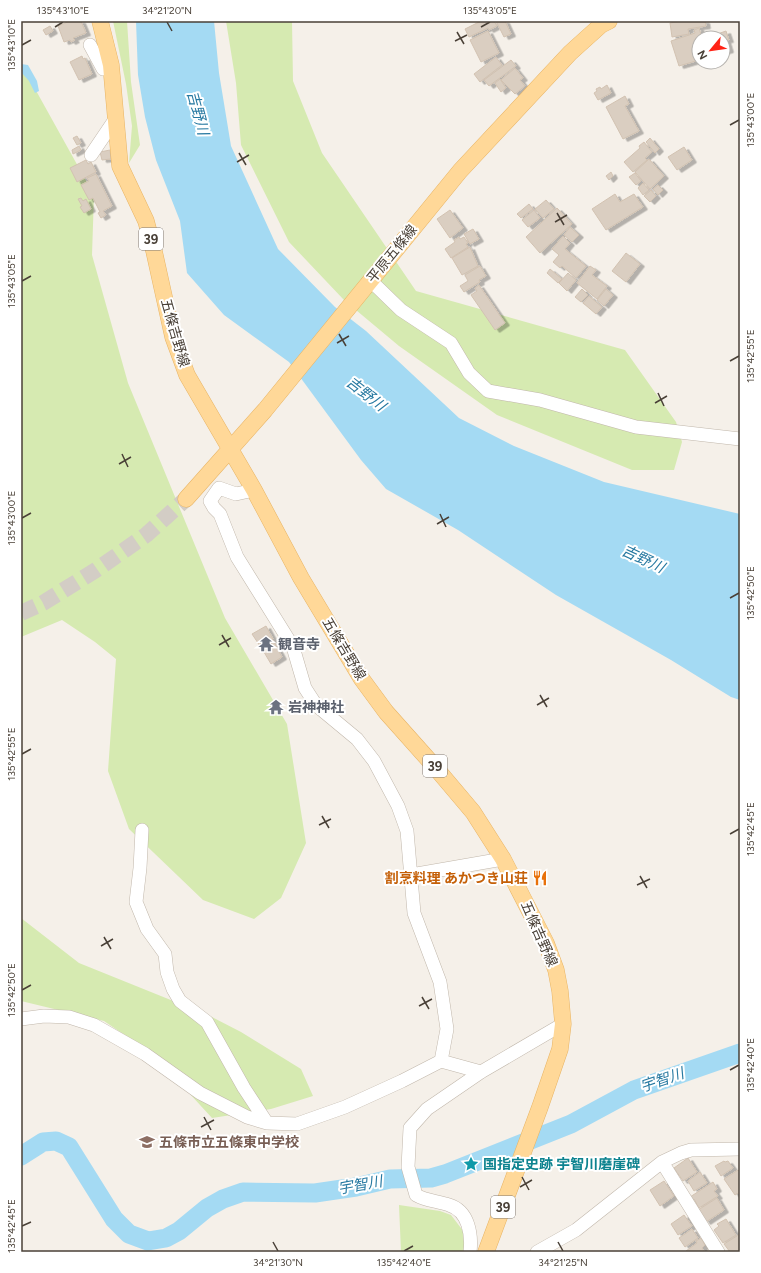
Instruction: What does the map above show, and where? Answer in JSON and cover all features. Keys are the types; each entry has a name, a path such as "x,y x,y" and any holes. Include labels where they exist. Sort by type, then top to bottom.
{"main road":[{"name":"五條吉野線","path":"100,21 111,65 120,166 146,221 173,337 187,375 231,449 301,578 361,678 386,712 473,812 503,859 546,943 556,970 560,991 563,1024 560,1049 486,1252"},
{"name":"平原五條線","path":"186,499 266,410 460,171 570,53 603,22"}],"street":[{"path":"90,45 103,68 111,65"},
{"path":"91,155 116,118"},
{"path":"370,280 402,310 451,342 469,373 488,391 540,400 636,427 740,439"},
{"path":"254,490 236,494 219,488 210,501 220,514 237,557 293,647 305,688 316,705 357,739 374,761 398,806 406,831 414,913 433,962 441,990 447,1029 441,1061"},
{"path":"142,830 136,902 147,929 165,954 173,989 180,1001 207,1022 244,1088 267,1123"},
{"path":"411,875 503,859"},
{"path":"21,1019 44,1016 69,1018 94,1025 146,1054 200,1093 246,1117 267,1123 297,1124 345,1107 441,1061 481,1072"},
{"path":"470,1252 470,1226 462,1213 451,1205 416,1196 408,1167 410,1128 427,1109 481,1072 563,1024"},
{"path":"537,1252 576,1230 662,1162 691,1150 740,1148"},
{"path":"662,1162 718,1252"}],"green space":[{"path":"113,21 127,21 131,82 140,145 129,163 132,126 126,84"},
{"path":"226,21 292,21 293,81 322,153 416,291 625,350 676,422 682,442 674,470 632,470 497,415 399,346 344,300 289,242 241,145 236,83"},
{"path":"21,70 29,78 94,195 92,255 128,383 225,618 287,724 306,843 281,898 254,919 203,900 129,829 108,771 116,659 95,642 62,620 21,637"},
{"path":"21,918 79,963 208,1015 241,1032 301,1069 313,1096 271,1109 212,1118 154,1055 104,1021 21,1001"},
{"path":"399,1205 440,1211 451,1215 464,1232 464,1252 401,1252"}],"water":[{"name":"吉野川","path":"136,21 214,21 219,73 231,146 278,249 335,307 366,331 459,418 514,446 604,482 740,514 740,700 731,697 671,660 556,595 458,530 386,489 361,460 289,362 224,315 187,273 180,221 156,160 145,117 138,75"},
{"path":"21,64 28,65 37,81 39,91 35,93 29,81 21,72"}],"building":[{"path":"70,21 81,21 86,33 73,38 75,40 71,42 70,40 64,42 58,26"},
{"path":"481,21 494,21 497,26 489,30 488,28 469,37 465,29"},
{"path":"496,21 505,21 511,34 504,37"},
{"path":"681,21 705,21 706,26 688,29 689,34 672,37 670,23"},
{"path":"50,26 53,31 46,35 43,30"},
{"path":"488,31 499,53 481,62 470,40"},
{"path":"691,34 691,62 679,66 671,41"},
{"path":"82,56 83,59 85,58 92,74 79,80 70,62"},
{"path":"496,57 502,65 480,82 474,74"},
{"path":"511,60 516,66 489,86 484,80"},
{"path":"515,68 523,78 520,80 525,86 515,94 501,80"},
{"path":"500,79 506,88 501,92 495,83"},
{"path":"607,85 611,93 598,100 594,93 597,91 596,89 600,87 601,89"},
{"path":"625,96 629,104 625,106 639,131 623,139 606,107"},
{"path":"77,136 81,143 77,145 73,138"},
{"path":"650,138 659,149 655,153 646,142"},
{"path":"644,142 652,152 645,158 647,160 633,172 624,162 640,148 639,146"},
{"path":"79,146 81,150 73,154 72,150"},
{"path":"684,147 692,160 677,170 668,157"},
{"path":"110,150 111,159 102,160 100,152"},
{"path":"649,159 664,176 650,189 635,172"},
{"path":"86,160 88,164 91,162 96,172 77,182 70,168"},
{"path":"611,172 613,176 609,180 606,176"},
{"path":"635,173 641,181 636,185 629,177"},
{"path":"96,174 112,206 103,211 106,215 101,218 98,213 100,212 93,198 89,200 81,185 89,181 87,178"},
{"path":"643,183 649,190 643,195 638,188"},
{"path":"658,185 663,190 658,195 653,189"},
{"path":"651,190 656,196 650,202 644,196"},
{"path":"615,194 620,202 634,194 643,207 606,230 592,209"},
{"path":"81,198 83,201 86,199 91,209 84,213 80,207 82,206 78,199"},
{"path":"546,200 554,209 543,218 535,209"},
{"path":"529,204 533,209 521,218 517,214"},
{"path":"557,208 572,224 540,253 526,237"},
{"path":"450,210 463,228 450,238 437,219"},
{"path":"534,210 540,218 528,227 522,220"},
{"path":"570,227 579,235 572,242 564,235"},
{"path":"473,229 479,239 470,244 464,234"},
{"path":"563,236 570,243 565,249 586,266 576,278 562,266 560,268 553,262 559,255 552,249"},
{"path":"459,237 460,239 464,237 468,243 466,244 468,247 451,258 445,249"},
{"path":"470,247 478,266 462,275 452,258"},
{"path":"626,253 640,264 626,282 612,271"},
{"path":"480,266 486,276 479,280 480,282 464,292 460,286 468,281 465,275"},
{"path":"590,266 596,270 592,275 607,286 597,299 577,283"},
{"path":"550,269 562,279 558,283 547,273"},
{"path":"568,273 576,280 567,291 559,283"},
{"path":"479,285 505,323 495,330 471,295 477,291 475,288"},
{"path":"582,289 588,295 581,302 575,297"},
{"path":"606,289 613,295 604,306 597,300"},
{"path":"589,296 602,307 596,314 583,303"},
{"path":"266,626 273,639 260,646 252,634"},
{"path":"273,640 282,657 271,664 261,647"},
{"path":"688,1158 697,1172 683,1181 674,1168"},
{"path":"724,1161 728,1161 733,1168 721,1176 715,1166"},
{"path":"738,1170 740,1172 740,1192 735,1195 724,1179"},
{"path":"700,1172 707,1183 694,1191 688,1181"},
{"path":"664,1181 674,1196 660,1206 650,1190"},
{"path":"713,1182 717,1189 714,1191 718,1196 699,1208 694,1199 692,1200 690,1197"},
{"path":"717,1198 724,1210 706,1222 698,1210"},
{"path":"684,1215 692,1226 678,1235 671,1224"},
{"path":"726,1219 736,1235 723,1243 714,1230 719,1226 717,1224"},
{"path":"692,1229 698,1238 685,1247 679,1238"},
{"path":"740,1234 740,1252 730,1252 724,1244"},
{"path":"701,1238 705,1245 702,1248 705,1252 686,1251 697,1243 696,1241"}],"waterway":[{"name":"宇智川","path":"21,1156 43,1142 56,1141 69,1147 114,1219 129,1234 148,1241 166,1238 179,1231 207,1208 223,1199 243,1192 315,1193 356,1187 390,1179 431,1178 445,1174 571,1124 634,1090 740,1053"}],"tunnel":[{"path":"21,613 43,603 96,570 146,535 186,499"}],"place":[{"name":"観音寺","path":"266,644"},
{"name":"岩神神社","path":"276,707"},
{"name":"割烹料理 あかつき山荘","path":"540,878"},
{"name":"五條市立五條東中学校","path":"147,1142"},
{"name":"国指定史跡 宇智川磨崖碑","path":"471,1164"}]}
